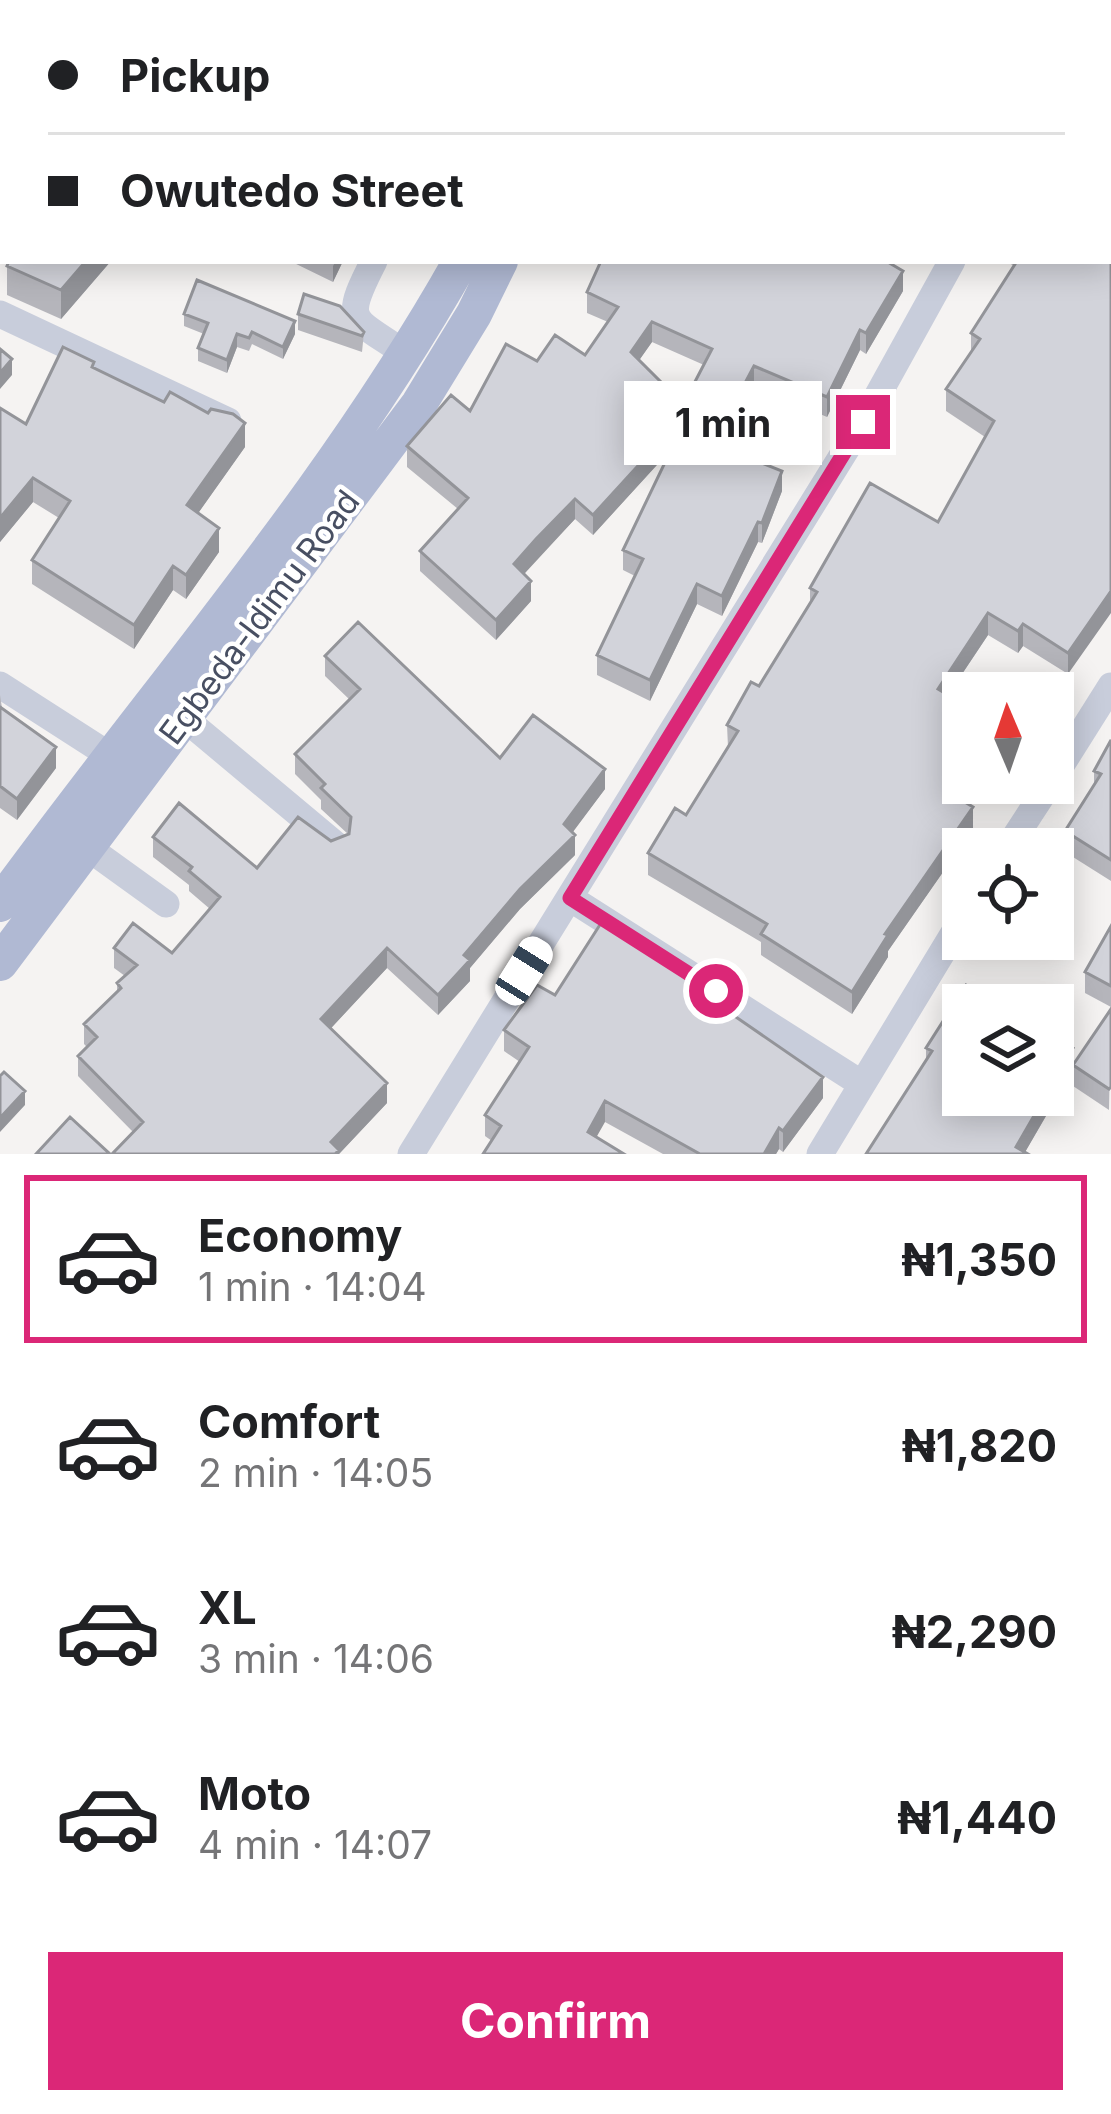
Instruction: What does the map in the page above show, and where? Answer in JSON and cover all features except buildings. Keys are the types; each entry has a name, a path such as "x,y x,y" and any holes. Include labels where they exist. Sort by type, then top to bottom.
{"main road":[{"name":"Egbeda-Idimu Road","path":"0,904 326,474 407,355 459,264"},
{"name":"Egbeda-Idimu Road","path":"0,963 418,404 474,314 499,264"}],"street":[{"path":"372,264 353,312 407,355"},
{"path":"411,1154 863,422 948,264"},
{"path":"0,314 227,421"},
{"path":"0,685 109,755"},
{"path":"1074,746 1111,686"},
{"path":"184,718 334,844"},
{"path":"87,847 166,904"},
{"path":"570,898 862,1084"},
{"path":"820,1154 942,953"}],"route":[{"path":"716,991 570,898 863,422"}]}
